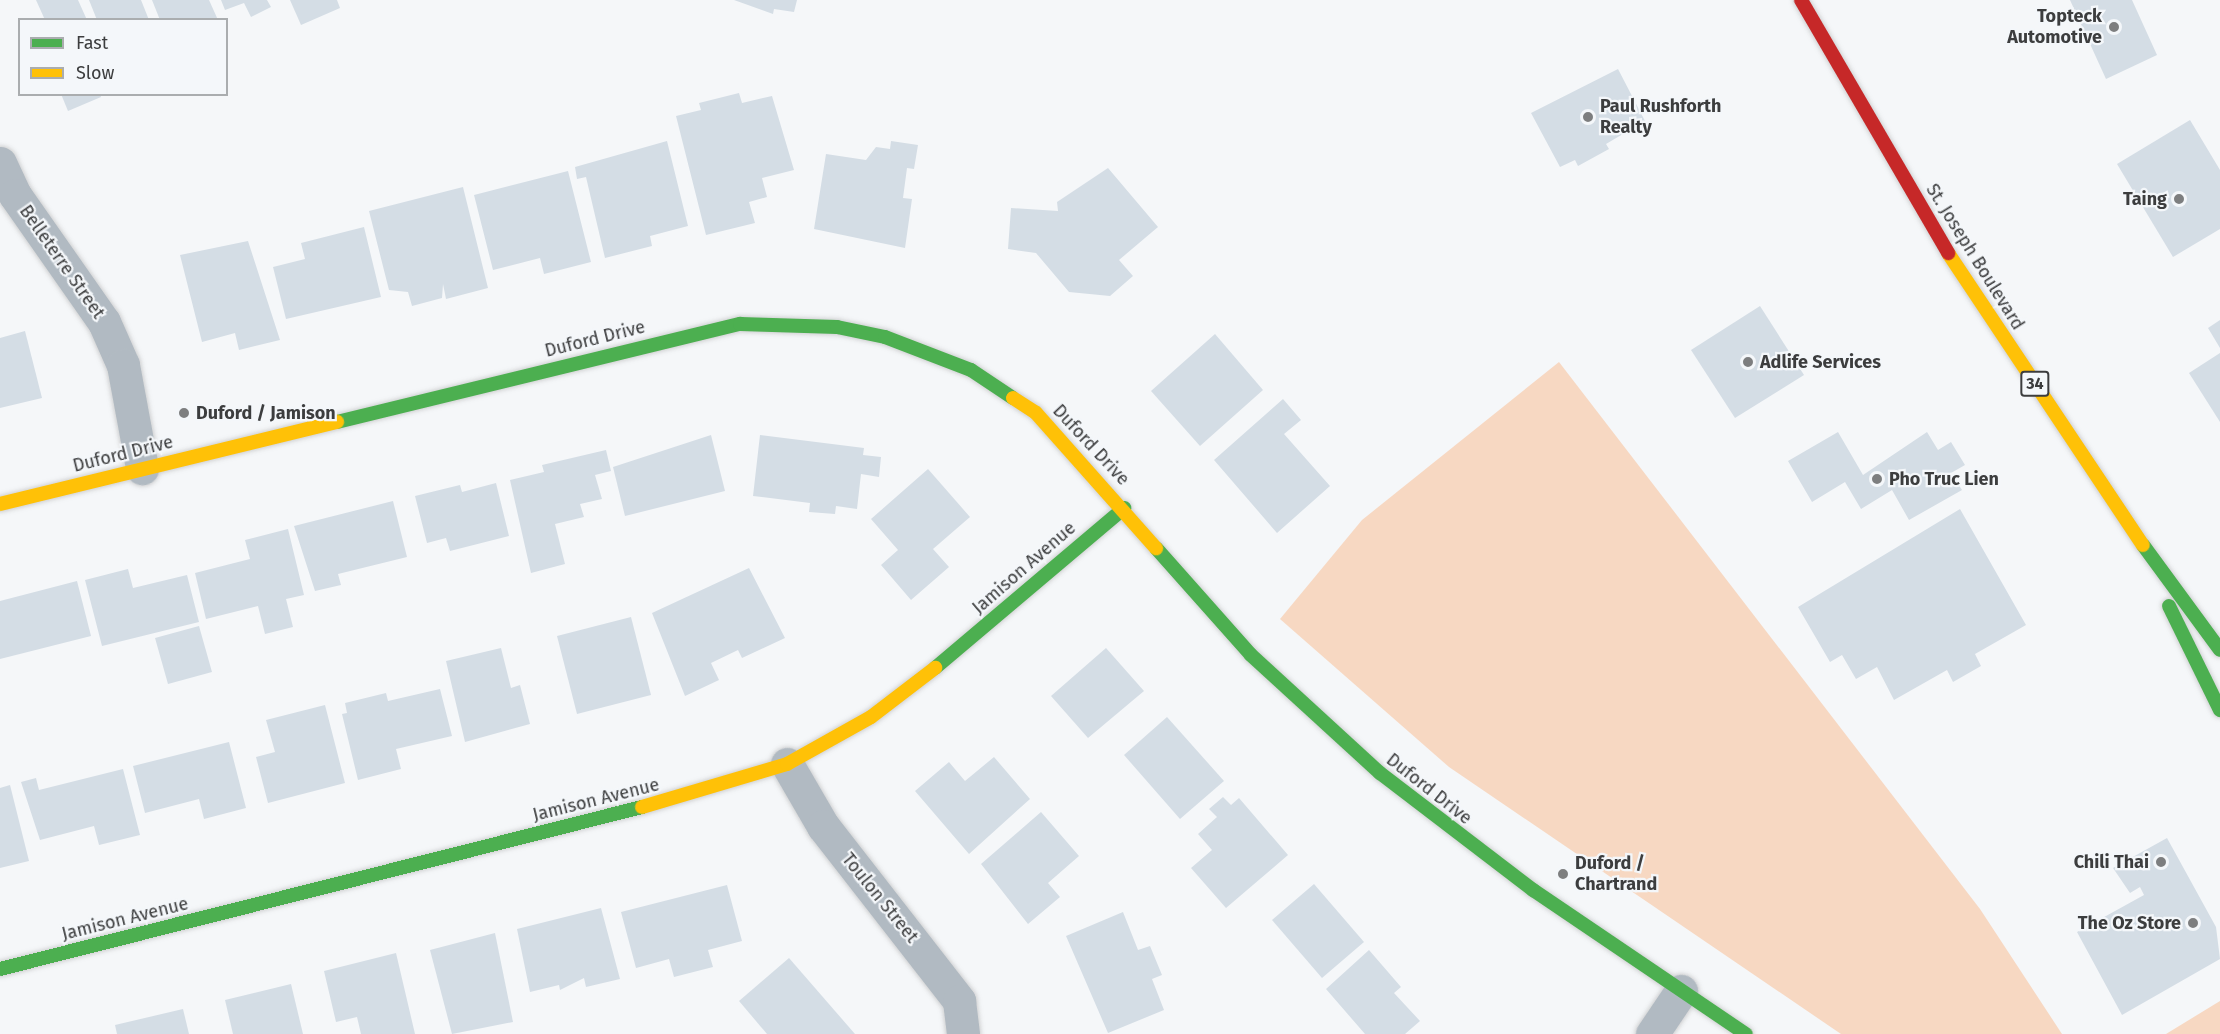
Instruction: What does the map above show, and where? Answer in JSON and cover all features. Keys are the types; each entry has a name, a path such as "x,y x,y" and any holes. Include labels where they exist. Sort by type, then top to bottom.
{"street":[{"name":"St. Joseph Boulevard","path":"1801,0 1940,241 2130,526 2220,650"},
{"name":"Belleterre Street","path":"0,163 15,195 104,322 123,364 142,468"},
{"name":"Duford Drive","path":"0,504 659,341 740,324 789,323 885,337 971,370 1044,420 1124,508 1251,655 1380,774 1533,890 1746,1034"},
{"name":"Jamison Avenue","path":"0,969 679,798 787,764 871,717 922,679 1124,508"},
{"name":"St. Joseph Boulevard","path":"2130,526 2220,710"},
{"name":"Toulon Street","path":"787,764 823,826 959,1001 963,1034"},
{"path":"1652,1034 1681,991"}],"shaded area":[{"path":"1559,362 1980,909 2062,1034 1841,1034 1449,767 1280,619 1362,520"},
{"path":"2220,1001 2220,1034 2166,1034"}],"building":[{"path":"36,0 78,0 86,18 44,18"},
{"path":"89,0 141,0 148,18 96,18"},
{"path":"152,0 209,0 217,18 159,18"},
{"path":"221,0 267,0 271,7 251,17 244,3 225,10"},
{"path":"290,0 337,0 340,8 301,25"},
{"path":"734,0 797,0 794,12 774,9 773,14"},
{"name":"Topteck Automotive","path":"2070,0 2132,0 2157,55 2106,79"},
{"name":"Paul Rushforth Realty","path":"1618,69 1645,121 1606,144 1609,149 1578,166 1575,160 1560,167 1531,113"},
{"path":"739,93 742,103 772,96 794,170 762,178 767,197 749,202 755,223 706,235 676,116 701,110 699,103"},
{"path":"62,96 101,96 101,97 68,111"},
{"name":"Taing","path":"2190,120 2220,170 2220,229 2173,257 2117,164"},
{"path":"667,141 688,226 650,236 652,246 605,258 586,177 577,179 575,167"},
{"path":"891,141 918,145 914,169 907,168 903,198 912,199 905,248 814,229 826,154 866,160 876,147 890,149"},
{"path":"1108,168 1158,227 1119,260 1133,276 1110,296 1069,292 1036,253 1008,249 1011,208 1058,211 1057,202"},
{"path":"568,171 591,262 544,274 540,258 493,270 474,195"},
{"path":"463,187 488,288 446,299 443,284 442,298 412,306 408,292 389,290 369,211"},
{"path":"364,227 381,297 286,319 273,267 305,259 301,243"},
{"path":"248,241 280,340 239,350 235,333 202,342 180,255"},
{"name":"Adlife Services","path":"1760,306 1804,375 1735,418 1691,350"},
{"path":"2220,320 2220,348 2208,328"},
{"path":"25,331 42,398 0,408 0,338"},
{"path":"1215,334 1263,390 1200,446 1151,391"},
{"path":"2220,353 2220,422 2189,373"},
{"path":"1283,399 1301,420 1284,434 1330,486 1277,533 1214,460"},
{"name":"Pho Truc Lien","path":"1838,432 1863,475 1927,432 1938,450 1951,442 1965,465 1951,473 1962,490 1909,520 1892,490 1861,509 1845,482 1812,502 1788,461"},
{"path":"711,435 725,491 625,516 613,467"},
{"path":"760,435 864,448 863,455 881,457 879,477 861,474 857,509 836,506 835,514 809,512 810,503 753,496"},
{"path":"606,450 611,471 595,475 602,499 580,504 584,517 555,524 565,564 531,573 510,480 544,472 542,465"},
{"path":"928,469 970,517 933,549 949,567 911,600 881,565 898,550 871,519"},
{"path":"496,483 509,536 450,551 446,538 427,543 415,496 460,485 462,492"},
{"path":"393,501 407,557 338,574 341,585 315,591 294,526"},
{"path":"1960,509 2026,625 1975,654 1981,666 1953,682 1947,670 1894,700 1877,667 1856,679 1842,655 1830,662 1798,607"},
{"path":"288,529 304,595 286,599 293,627 265,634 258,606 206,619 195,573 250,559 245,540"},
{"path":"749,568 785,638 742,658 738,650 711,663 719,680 685,696 652,613"},
{"path":"128,569 133,588 187,575 199,622 102,646 85,580"},
{"path":"77,581 91,636 0,659 0,601"},
{"path":"631,617 651,695 577,714 557,636"},
{"path":"199,626 212,672 168,684 155,638"},
{"path":"501,648 511,688 520,685 530,724 465,742 446,661"},
{"path":"1106,648 1144,691 1088,738 1051,696"},
{"path":"440,689 452,736 396,749 401,769 358,780 342,714 347,713 345,703 386,693 388,701"},
{"path":"325,705 345,783 268,803 256,757 275,752 266,720"},
{"path":"1167,717 1224,781 1180,819 1124,755"},
{"path":"229,742 246,808 204,819 199,799 145,813 133,766"},
{"path":"994,757 1030,799 969,854 915,791 949,762 965,781"},
{"path":"123,769 140,835 99,845 94,826 40,840 21,782 36,778 39,790"},
{"path":"10,785 29,861 0,868 0,788"},
{"path":"1223,797 1231,805 1239,798 1288,855 1226,908 1191,868 1212,850 1198,834 1217,817 1209,809"},
{"path":"1041,812 1079,856 1048,883 1060,897 1028,924 981,864"},
{"path":"2167,838 2216,927 2220,959 2122,1015 2077,932 2144,895 2140,887 2130,893 2113,868"},
{"path":"1314,884 1364,942 1322,978 1272,920"},
{"path":"727,885 742,941 708,950 713,967 674,977 669,959 636,968 621,912"},
{"path":"601,908 620,979 586,987 584,978 560,990 559,985 530,992 517,929"},
{"path":"1123,912 1138,950 1150,946 1162,975 1152,979 1164,1010 1108,1033 1066,936"},
{"path":"495,933 513,1022 452,1034 430,950"},
{"path":"1369,950 1401,987 1394,993 1420,1021 1405,1034 1365,1034 1326,989"},
{"path":"396,953 415,1034 361,1034 357,1017 336,1022 324,971"},
{"path":"789,958 855,1034 767,1034 739,1001"},
{"path":"291,984 303,1034 233,1034 225,1000"},
{"path":"183,1009 189,1034 117,1034 115,1025"}],"traffic: fast":[{"path":"337,422 740,324 837,327 885,337 971,370 1013,398"},
{"path":"935,668 1124,508"},
{"path":"2143,545 2220,650"},
{"path":"1156,548 1251,655 1380,773 1533,890 1746,1034"},
{"path":"2169,606 2220,710"},
{"path":"0,969 642,807"}],"traffic: slow":[{"path":"1948,253 2143,545"},
{"path":"1013,398 1036,413 1156,548"},
{"path":"0,504 337,422"},
{"path":"642,807 787,764 871,717 935,668"}],"traffic: jam":[{"path":"1801,0 1948,253"}],"place":[{"name":"Topteck Automotive","path":"2114,27"},
{"name":"Paul Rushforth Realty","path":"1588,117"},
{"name":"Taing","path":"2179,199"},
{"name":"Adlife Services","path":"1748,362"},
{"name":"Duford / Jamison","path":"184,413"},
{"name":"Pho Truc Lien","path":"1877,479"},
{"name":"Chili Thai","path":"2161,862"},
{"name":"Duford / Chartrand","path":"1563,874"},
{"name":"The Oz Store","path":"2193,923"}]}
